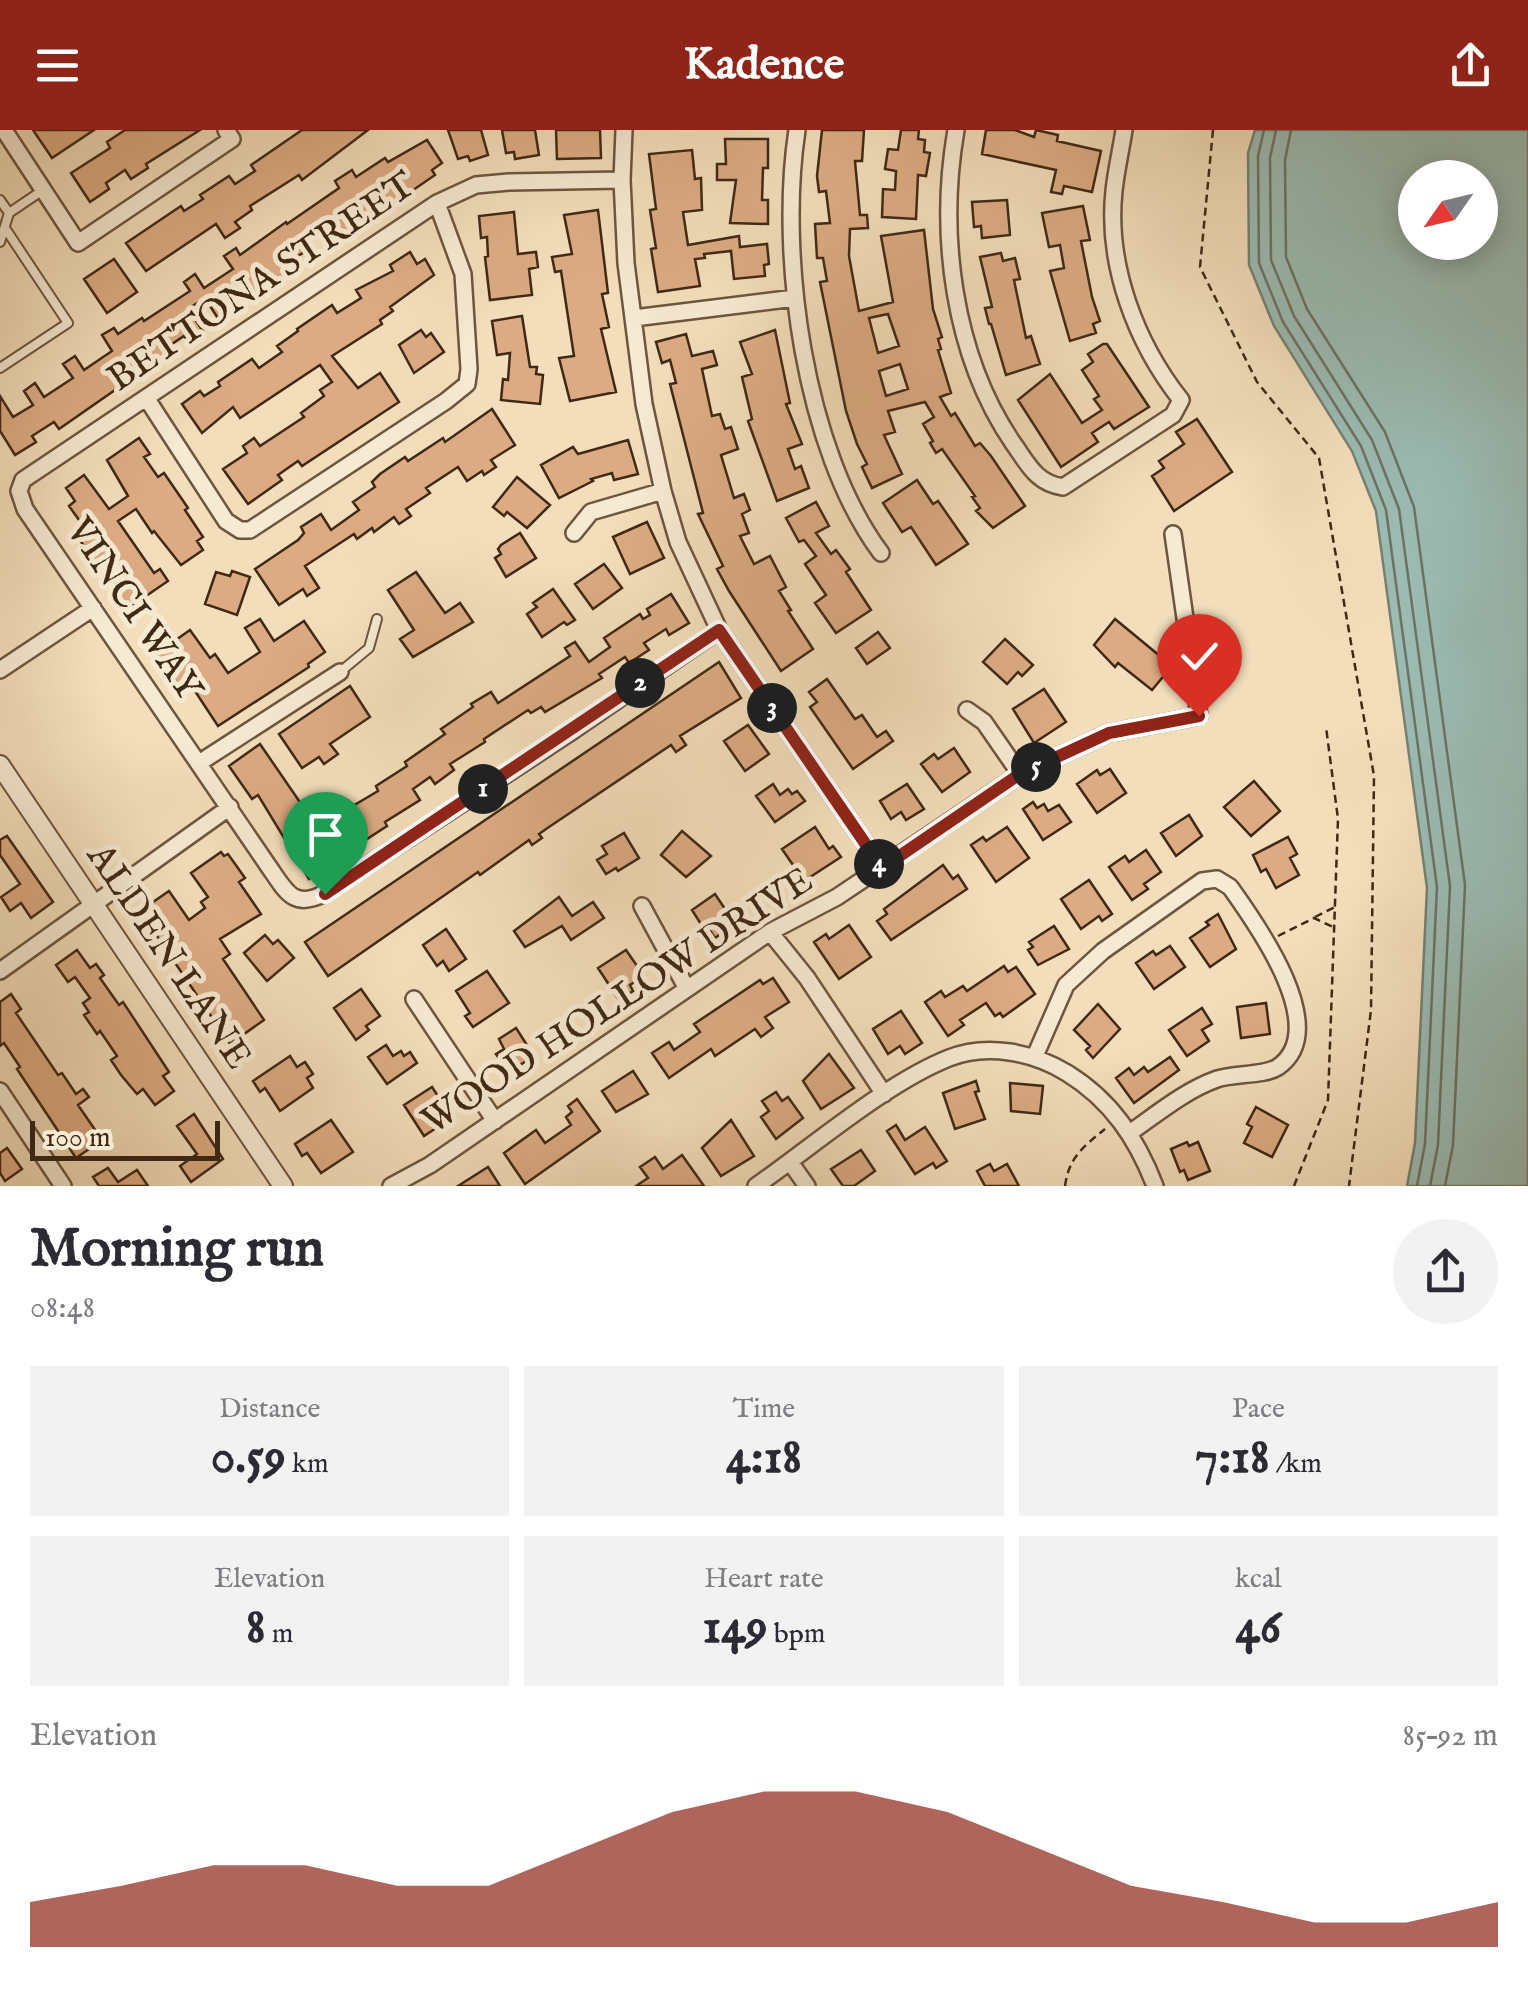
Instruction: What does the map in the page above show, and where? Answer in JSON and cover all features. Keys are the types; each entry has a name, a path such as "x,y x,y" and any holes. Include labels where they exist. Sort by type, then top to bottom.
{"street":[{"path":"4,130 78,244 229,134"},
{"path":"624,130 626,262 644,404 662,491 678,542 719,630 882,868"},
{"path":"797,130 789,223 795,298 830,456 865,531 882,552"},
{"path":"956,130 948,182 949,232 972,363 1000,424 1036,477 1063,488 1173,416 1181,400 1163,377 1140,332 1126,300 1116,259 1113,194 1124,130"},
{"name":"BETTONA STREET","path":"20,491 24,480 437,204 476,185 622,180"},
{"path":"148,399 226,521 240,530 250,530 446,400 467,384 469,369 463,274 437,204"},
{"path":"634,318 795,298"},
{"name":"VINCI WAY","path":"20,491 25,510 285,890 297,900 311,901 325,894 719,630"},
{"path":"574,534 591,512 662,491"},
{"name":"WOOD HOLLOW DRIVE","path":"391,1186 430,1165 770,932 882,868 1020,774 1109,733 1199,716 1173,534"},
{"path":"0,670 93,608"},
{"path":"199,762 340,672"},
{"path":"967,710 984,722 1020,774"},
{"name":"ALDEN LANE","path":"0,765 283,1186"},
{"path":"0,970 230,807"},
{"path":"1035,1056 1066,985 1103,950 1202,881 1217,879 1230,887 1287,977 1297,1027 1291,1050 1279,1066 1218,1079 1192,1090 1131,1132"},
{"path":"642,906 688,989"},
{"path":"770,932 850,1039 884,1094"},
{"path":"414,999 495,1121"},
{"path":"756,1186 884,1094 949,1058 981,1052 1035,1056 1087,1085 1131,1132 1155,1186"},
{"path":"3,1103 63,1186"},
{"path":"790,1162 807,1186"}],"lane":[{"path":"0,242 9,213 44,190"},
{"path":"0,200 9,213"},
{"path":"0,368 68,323 5,228"},
{"path":"340,672 369,648 377,619"}],"path":[{"path":"1213,130 1200,267 1257,382 1318,458 1374,776 1372,1010 1349,1186"},
{"path":"1294,1186 1328,1100 1338,819 1326,727"},
{"path":"1267,942 1336,907"},
{"path":"1314,918 1334,928"},
{"path":"1065,1186 1068,1166 1080,1150 1119,1119"}],"water":[{"path":"1255,130 1528,130 1528,1186 1407,1186 1415,1143 1427,888 1376,511 1352,451 1274,326 1249,265 1248,153"}],"building":[{"path":"33,130 94,130 52,158"},
{"path":"125,130 200,130 146,164 148,168 131,179 125,170 106,183 109,189 90,202 71,173 110,148 107,142"},
{"path":"302,130 368,130 302,180 299,175 250,206 252,210 235,222 240,228 225,238 216,224 146,271 126,243 181,206 184,211 203,199 200,195 229,176 235,184 255,171 251,165"},
{"path":"448,130 481,130 488,155 470,161 468,156 458,159"},
{"path":"502,130 535,130 539,155 515,159 514,152 506,153"},
{"path":"556,130 600,130 601,158 557,159"},
{"path":"822,130 864,130 862,161 855,161 860,215 867,215 868,228 850,229 849,256 859,311 893,302 881,236 924,230 933,309 942,337 938,339 938,350 951,393 940,397 975,446 980,443 991,456 1025,506 993,528 976,511 980,508 972,497 975,496 942,449 936,453 930,443 933,441 923,424 934,417 925,402 888,411 895,432 884,435 902,474 872,488 846,411 820,282 827,281 823,258 817,258 815,224 830,223 826,191 819,192","holes":["888,314 899,346 878,353 869,318","900,364 908,389 886,396 879,371"]},
{"path":"901,130 919,130 918,139 925,140 924,152 930,153 926,176 918,175 916,219 882,217 883,189 895,190 896,171 885,169 888,149 898,150"},
{"path":"986,130 1015,130 1034,137 1036,130 1058,135 1057,141 1101,151 1092,192 1064,186 1062,194 1051,192 1056,170 982,154"},
{"path":"725,139 768,139 762,200 768,200 768,224 730,223 736,180 717,180 717,164 726,164"},
{"path":"427,140 442,163 432,170 435,175 335,244 324,227 300,242 306,251 282,266 288,275 219,320 205,298 188,309 203,331 188,341 184,336 163,350 166,355 123,381 59,429 54,422 32,436 36,442 15,455 0,431 0,396 13,417 33,405 24,391 35,383 44,397 73,378 63,364 75,356 84,370 112,351 102,335 114,328 118,334 142,318 144,321 190,291 184,282 195,274 204,288 233,269 224,256 236,248 240,255 287,224 339,188 335,181 352,170 356,177 385,158 388,162"},
{"path":"692,150 695,179 701,178 702,210 683,212 688,245 739,236 740,247 767,244 769,264 764,265 765,276 734,279 731,251 704,254 705,258 695,259 700,286 658,292 651,249 656,248 650,210 656,209 649,154"},
{"path":"1007,200 1010,235 982,238 981,226 974,227 972,202"},
{"path":"1083,206 1090,240 1081,241 1100,321 1093,324 1096,333 1070,341 1050,271 1064,268 1060,245 1049,247 1042,213"},
{"path":"598,210 608,293 602,294 609,327 601,329 616,392 570,401 559,358 574,356 561,271 555,272 552,257 572,254 564,215"},
{"path":"514,212 518,254 536,252 538,267 529,269 532,295 490,300 487,237 481,238 479,216"},
{"path":"410,252 417,264 425,259 434,275 390,307 393,311 380,320 382,324 332,356 358,388 380,373 399,402 302,466 298,461 278,475 282,480 248,504 223,469 247,453 243,446 254,438 260,446 304,417 301,413 324,396 320,390 332,382 320,365 240,418 233,407 202,433 182,404 200,391 204,396 220,386 218,382 252,359 259,368 282,352 277,346 297,329 332,305 337,313 361,298 356,290 393,271 390,265"},
{"path":"1001,253 1003,261 1015,258 1020,279 1014,280 1026,338 1031,336 1040,364 1006,375 985,308 992,307 980,257"},
{"path":"114,259 137,292 107,313 84,279"},
{"path":"522,316 530,367 537,367 536,374 543,375 540,404 501,400 503,379 508,380 510,353 497,355 492,321"},
{"path":"421,330 426,337 431,333 444,352 414,373 399,345"},
{"path":"775,330 790,403 786,404 802,444 788,449 795,469 801,466 809,488 777,501 748,421 752,419 742,377 752,374 740,342"},
{"path":"686,334 692,356 713,351 717,365 702,369 712,416 720,414 725,429 731,427 738,449 721,455 734,498 744,494 750,510 742,514 749,533 740,536 754,564 770,556 786,587 779,591 791,610 788,611 813,649 781,671 717,569 723,566 698,514 703,513 670,384 676,383 670,360 662,363 656,342"},
{"path":"1107,344 1149,407 1114,429 1109,422 1092,433 1098,442 1061,467 1018,400 1050,374 1082,423 1102,410 1094,399 1099,396 1082,370 1093,362 1088,354"},
{"path":"492,409 515,445 491,460 496,467 467,481 458,467 426,488 430,493 406,509 411,516 399,524 394,517 374,532 372,528 357,539 354,534 305,566 319,588 307,596 303,589 279,605 255,569 298,540 304,533 301,527 321,514 331,530 359,510 353,502 375,487 372,482 380,474 443,438 445,442"},
{"path":"1197,419 1232,472 1174,511 1152,476 1164,468 1159,461 1184,444 1176,432"},
{"path":"139,438 150,454 144,457 158,477 164,473 188,508 185,510 203,537 197,541 203,550 181,565 136,509 118,521 154,573 160,569 168,581 127,609 75,533 84,527 69,506 75,501 66,488 84,475 109,509 128,496 107,460"},
{"path":"628,440 638,474 614,480 612,473 591,479 559,498 541,465 573,447 578,454"},
{"path":"517,477 550,505 527,528 507,512 504,516 493,507"},
{"path":"917,480 933,504 938,501 968,544 936,565 911,527 902,532 883,503"},
{"path":"816,502 829,526 816,533 831,554 836,550 850,569 846,572 871,610 836,633 815,603 826,595 805,564 816,556 804,540 799,542 786,518"},
{"path":"647,522 664,558 630,574 613,537"},
{"path":"520,533 536,558 506,577 495,558 501,554 501,545"},
{"path":"604,564 622,588 593,609 575,584"},
{"path":"232,571 250,577 237,615 205,604 216,572 230,576"},
{"path":"416,572 445,613 460,603 473,622 413,657 400,639 414,630 388,590"},
{"path":"553,589 575,620 567,625 564,622 542,637 527,614 537,607 533,603"},
{"path":"671,594 689,623 669,635 666,629 644,643 649,650 629,663 625,657 599,674 602,678 545,712 541,707 531,713 528,710 484,739 485,742 450,764 454,770 435,784 430,777 413,789 420,800 385,822 387,826 367,839 363,834 340,848 345,855 309,879 258,795 252,799 229,766 260,744 317,827 378,791 376,786 445,734 441,729 473,707 471,704 491,692 498,703 570,656 565,648 575,642 589,662 610,647 604,638 640,614 643,619 650,615 647,609"},
{"path":"260,619 274,641 304,621 325,652 309,667 218,726 189,682 180,688 156,654 190,630 210,658 215,654 228,673 260,652 245,628"},
{"path":"1115,619 1172,666 1152,690 1118,663 1115,667 1094,645"},
{"path":"878,632 890,648 867,664 856,648"},
{"path":"1005,639 1033,665 1022,676 1018,672 1007,684 983,662"},
{"path":"719,662 741,698 680,736 686,745 676,752 671,745 539,834 542,838 532,845 529,840 480,875 478,872 328,976 305,942"},
{"path":"827,679 855,719 862,715 877,737 886,731 893,741 853,769 810,707 817,702 809,692"},
{"path":"350,686 370,717 330,744 338,754 324,764 319,757 302,768 279,734"},
{"path":"1044,689 1066,722 1034,743 1013,709"},
{"path":"748,725 769,754 745,771 724,741"},
{"path":"954,748 970,772 942,792 921,764 934,754 938,759"},
{"path":"1110,769 1126,793 1097,813 1077,784 1097,770 1100,775"},
{"path":"1254,781 1280,811 1251,836 1224,807"},
{"path":"773,784 780,795 788,789 792,794 797,791 805,801 775,822 756,796"},
{"path":"907,784 924,809 906,820 901,812 891,819 880,801"},
{"path":"1033,802 1037,808 1044,804 1048,811 1059,805 1071,822 1043,840 1023,809"},
{"path":"1189,815 1202,836 1176,856 1161,833"},
{"path":"815,827 829,849 833,846 841,857 804,881 782,849"},
{"path":"1007,827 1029,858 996,882 971,845 983,837 986,841"},
{"path":"682,831 711,856 686,877 661,855"},
{"path":"624,833 639,858 606,874 597,860 607,854 602,846"},
{"path":"7,836 53,902 31,918 21,903 10,911 1,897 20,884 0,855 0,840"},
{"path":"1288,837 1297,854 1290,858 1299,875 1276,888 1266,869 1261,872 1253,855"},
{"path":"1146,850 1161,872 1144,884 1148,889 1132,900 1109,867 1125,856 1129,862"},
{"path":"221,852 224,856 228,854 245,878 239,882 261,914 220,939 230,954 223,959 264,1020 230,1044 140,911 169,891 189,920 205,908 201,902 208,897 191,873"},
{"path":"943,865 953,879 958,875 967,889 891,940 877,921 887,914 884,909"},
{"path":"1089,880 1112,914 1102,921 1099,916 1081,929 1061,899"},
{"path":"715,894 735,924 715,938 709,929 706,932 692,910"},
{"path":"559,897 572,916 593,902 604,918 571,940 562,926 525,947 514,931"},
{"path":"1218,914 1236,949 1210,967 1190,938"},
{"path":"849,925 871,957 839,979 814,942 826,934 829,939"},
{"path":"1054,926 1069,949 1038,965 1028,950 1033,947 1029,942"},
{"path":"446,929 466,959 449,971 443,961 437,966 423,945"},
{"path":"265,935 273,944 278,940 294,958 267,981 244,953"},
{"path":"1170,946 1185,967 1154,989 1136,963 1153,951 1156,955"},
{"path":"77,950 90,968 96,964 104,975 100,978 119,1005 123,1002 169,1072 163,1076 174,1091 155,1105 143,1089 137,1094 121,1075 111,1060 117,1056 84,1015 89,1012 83,1003 90,998 75,977 68,982 56,965"},
{"path":"626,950 644,976 630,985 633,991 619,1000 598,968"},
{"path":"1004,966 1008,972 1016,967 1035,994 1003,1017 1000,1013 995,1016 986,1003 960,1020 964,1025 948,1036 925,1002 941,991 945,997 963,986 967,991"},
{"path":"487,971 509,1003 473,1027 465,1016 470,1013 456,991"},
{"path":"773,978 789,1002 765,1017 773,1028 761,1037 755,1029 715,1056 711,1049 669,1078 652,1053 669,1042 674,1050 700,1032 694,1024 760,980 763,984"},
{"path":"361,989 380,1016 356,1040 334,1008"},
{"path":"11,994 21,1009 16,1013 58,1075 62,1073 76,1094 83,1089 89,1097 78,1105 102,1140 76,1158 4,1043 0,1046 0,1002"},
{"path":"1266,1003 1270,1034 1241,1038 1237,1007"},
{"path":"1098,1004 1120,1029 1093,1058 1086,1050 1090,1046 1074,1030"},
{"path":"1202,1008 1212,1024 1202,1030 1209,1041 1187,1056 1169,1030"},
{"path":"901,1011 922,1043 905,1054 900,1046 888,1054 873,1029"},
{"path":"516,1028 534,1056 503,1076 496,1064 501,1061 496,1054 504,1049 499,1039"},
{"path":"386,1045 393,1056 401,1051 404,1056 410,1052 417,1063 387,1084 368,1057"},
{"path":"829,1054 854,1088 821,1109 803,1081"},
{"path":"290,1056 297,1067 305,1062 313,1074 307,1078 313,1088 280,1111 265,1088 260,1092 253,1081"},
{"path":"1170,1057 1179,1070 1134,1103 1116,1078 1129,1068 1134,1075 1144,1067 1148,1072"},
{"path":"633,1071 648,1094 616,1112 602,1091"},
{"path":"976,1081 979,1091 975,1092 985,1119 955,1129 943,1093"},
{"path":"1010,1083 1043,1086 1040,1114 1011,1111"},
{"path":"432,1087 445,1107 440,1110 447,1121 424,1136 404,1105"},
{"path":"776,1092 782,1101 788,1097 803,1118 776,1139 761,1117 769,1111 762,1101"},
{"path":"577,1099 600,1131 525,1184 504,1153 536,1130 545,1143 571,1125 566,1117 572,1112 568,1106"},
{"path":"1256,1107 1288,1125 1272,1157 1244,1143 1252,1127 1247,1124"},
{"path":"194,1114 223,1159 191,1182 180,1166 197,1154 177,1126"},
{"path":"331,1120 353,1152 321,1173 295,1144"},
{"path":"731,1120 754,1156 721,1176 702,1148"},
{"path":"896,1125 905,1140 925,1127 947,1161 936,1168 933,1163 915,1174 887,1131"},
{"path":"1187,1142 1189,1146 1198,1142 1210,1171 1188,1180 1184,1170 1180,1172 1171,1149"},
{"path":"7,1148 22,1169 5,1181 0,1173 0,1153"},
{"path":"861,1150 875,1171 854,1186 843,1186 831,1169"},
{"path":"682,1155 704,1186 636,1186 648,1178 640,1167 655,1157 663,1169"},
{"path":"990,1164 994,1171 1007,1164 1019,1186 985,1186 977,1171"},
{"path":"488,1167 500,1186 458,1186"},
{"path":"108,1168 118,1182 137,1170 148,1186 99,1186 93,1177"}],"route":[{"path":"325,894 719,630 882,868 1020,774 1109,733 1199,716"}]}
